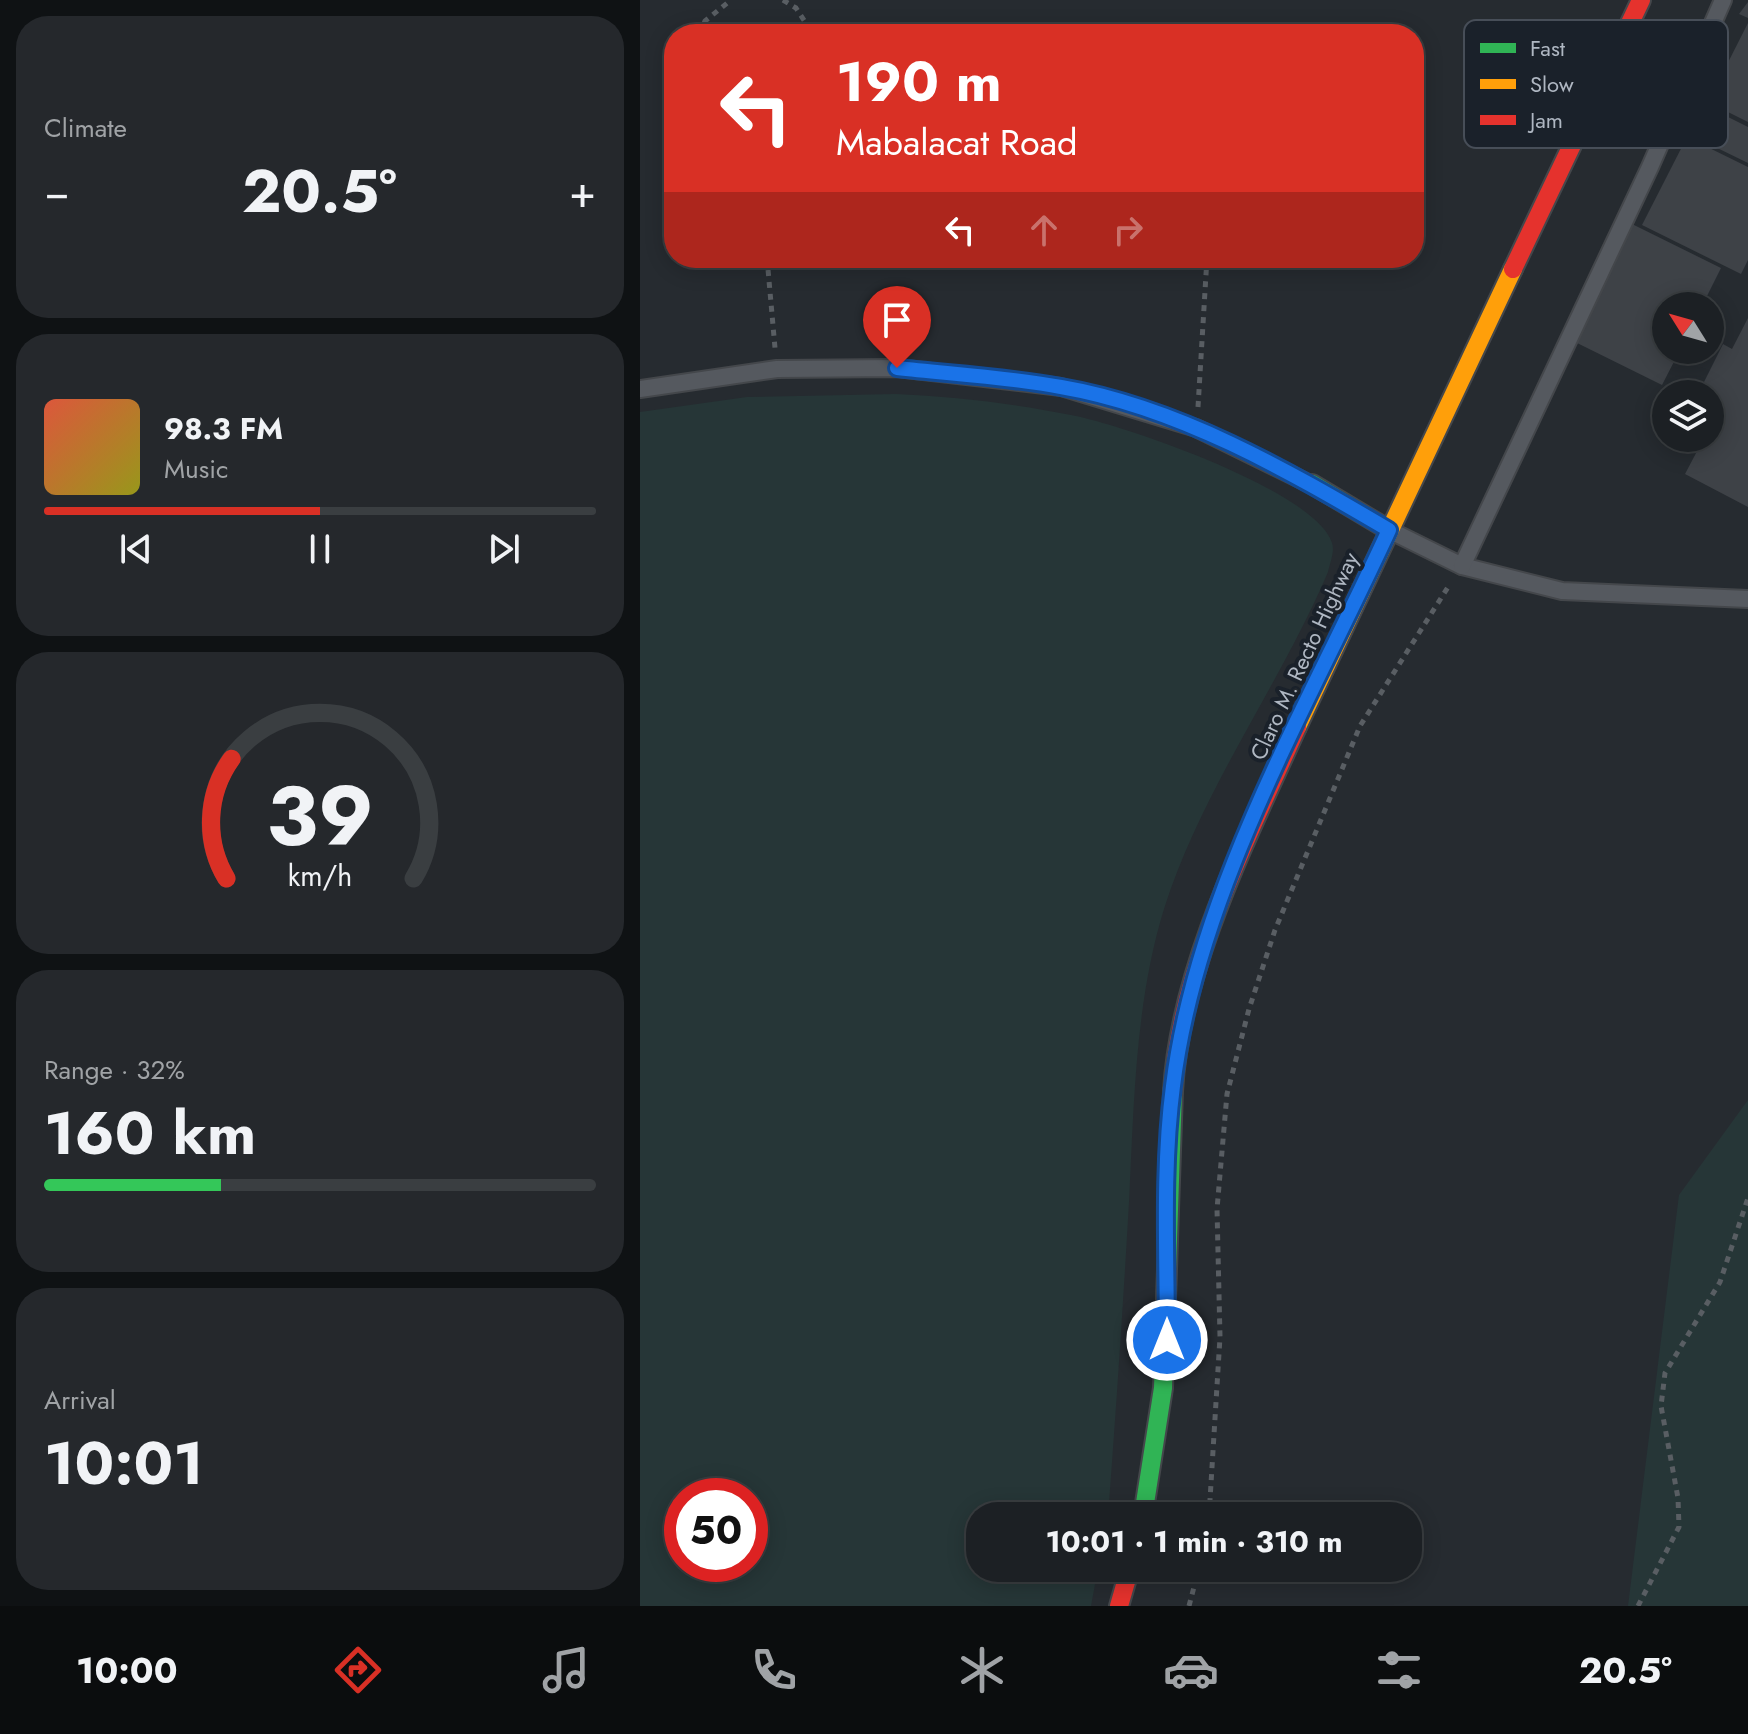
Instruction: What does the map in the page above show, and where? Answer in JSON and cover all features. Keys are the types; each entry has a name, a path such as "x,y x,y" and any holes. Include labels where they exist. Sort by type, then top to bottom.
{"main road":[{"name":"Claro M. Recto Highway","path":"1631,20 1641,0"},
{"name":"Claro M. Recto Highway","path":"1145,1502 1164,1376 1173,1086 1198,966 1235,861 1571,148"},
{"path":"1312,484 1389,530"},
{"path":"1119,1606 1126,1582"}],"lane":[{"path":"1714,20 1723,0"},
{"path":"1462,566 1658,148"},
{"path":"640,389 777,369 897,368 1061,387 1196,428 1312,484"},
{"path":"1389,530 1462,566 1562,591 1748,599"}],"path":[{"path":"706,24 712,14 731,0"},
{"path":"783,0 796,8 806,24"},
{"path":"768,268 777,369"},
{"path":"1196,428 1206,268"},
{"path":"1210,1502 1220,1337 1217,1209 1227,1094 1249,1009 1275,930 1360,726 1462,566"},
{"path":"1638,1606 1679,1527 1678,1498 1661,1406 1665,1373 1720,1282 1748,1198"},
{"path":"1189,1606 1195,1582"}],"shaded area":[{"path":"896,394 1049,411 1097,421 1173,446 1256,482 1292,502 1318,523 1332,543 1328,572 1308,615 1199,822 1180,865 1154,945 1142,1017 1135,1091 1109,1502 966,1502 966,1582 1095,1582 1091,1606 640,1606 640,412 747,397"},
{"path":"1748,1100 1748,1606 1628,1606 1679,1195"}],"building":[{"path":"1748,2 1748,18 1739,14"},
{"path":"1748,23 1748,122 1728,112 1728,62"},
{"path":"1728,117 1748,127 1748,163 1717,148 1728,148"},
{"path":"1681,148 1709,148 1748,167 1748,260 1741,274 1642,225"},
{"path":"1632,224 1721,268 1709,292 1652,292 1652,364 1673,364 1665,380 1652,380 1573,341"},
{"path":"1748,318 1748,507 1685,474 1697,452 1724,452 1724,380 1705,380 1713,364 1724,364 1724,345 1732,349"}],"traffic: fast":[{"path":"1312,484 1389,530"},
{"path":"1145,1502 1163,1388 1173,1091"}],"traffic: slow":[{"path":"1297,727 1513,269"}],"traffic: jam":[{"path":"1631,20 1641,0"},
{"path":"1513,269 1571,148"},
{"path":"1173,1091 1178,1045 1202,951 1238,859 1297,727"},
{"path":"1119,1606 1126,1582"}],"route":[{"path":"897,368 1061,387 1112,399 1196,428 1312,484 1389,530 1235,861 1215,910 1198,966 1173,1086 1166,1207 1167,1340"}]}
